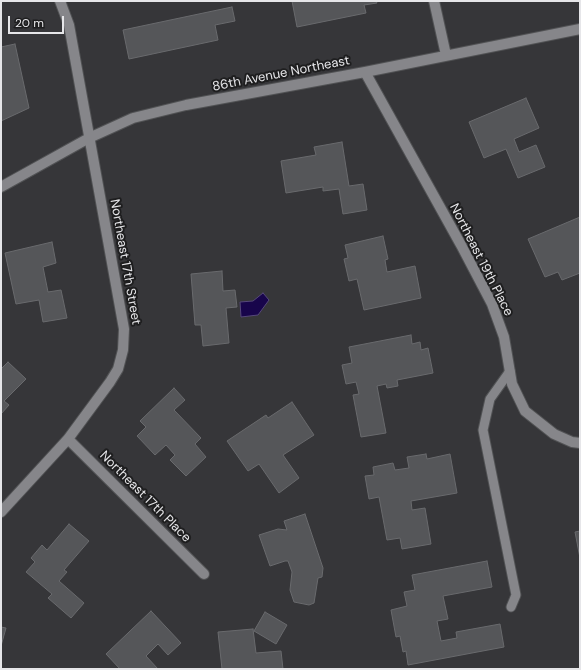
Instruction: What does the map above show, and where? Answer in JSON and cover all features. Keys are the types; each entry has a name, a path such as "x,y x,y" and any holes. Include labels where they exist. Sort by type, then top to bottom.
{"street":[{"name":"Northeast 17th Street","path":"1,512 68,439 110,382 118,369 123,343 124,329 69,26 60,1"},
{"path":"434,1 446,55"},
{"name":"86th Avenue Northeast","path":"1,187 89,138 133,118 179,107 580,29"},
{"name":"Northeast 19th Place","path":"365,72 492,304 504,337 512,384 525,411 554,434 572,442 580,443"},
{"name":"Northeast 17th Place","path":"68,439 204,574"}],"lane":[{"path":"510,370 490,399 483,430 516,595 511,607"}],"shaded area":[{"path":"263,293 269,300 258,315 241,317 240,302 253,301"}],"building":[{"path":"292,1 376,1 377,3 364,5 366,13 297,27"},
{"path":"232,7 235,21 215,25 218,40 129,59 123,30"},
{"path":"15,44 29,108 1,121 1,47"},
{"path":"526,98 539,128 514,139 519,152 536,145 545,167 518,178 506,149 484,158 469,122"},
{"path":"342,142 349,186 363,184 367,210 343,214 339,189 323,191 323,187 286,193 281,161 316,155 314,147"},
{"path":"580,217 580,273 562,280 558,272 545,277 528,239"},
{"path":"383,236 388,259 385,260 387,272 415,266 421,298 364,310 357,279 349,281 344,259 348,258 345,245"},
{"path":"52,242 56,263 43,267 48,292 61,290 67,318 43,322 39,300 16,304 5,253"},
{"path":"222,271 223,291 235,290 237,307 226,308 229,343 203,346 201,325 195,325 191,274"},
{"path":"411,335 412,344 420,342 421,350 428,348 433,373 397,380 398,386 387,388 386,384 377,386 386,433 361,437 353,395 359,394 356,382 346,384 342,365 352,363 349,347"},
{"path":"8,362 26,379 4,401 9,405 1,414 1,369"},
{"path":"174,388 185,400 174,410 201,438 195,444 206,457 186,476 170,460 175,455 166,445 155,455 137,436 146,427 140,421"},
{"path":"292,402 314,435 283,455 299,478 279,493 259,464 248,471 227,441 266,415 268,418"},
{"path":"426,454 427,459 450,454 457,493 411,501 412,510 425,508 431,544 402,549 400,538 387,540 379,497 369,499 365,476 374,475 373,467 393,463 395,470 409,468 407,457"},
{"path":"305,514 323,568 322,577 318,578 314,603 309,605 294,602 290,590 292,572 288,561 270,566 259,535 278,529 287,530 284,521"},
{"path":"69,524 89,541 64,570 67,572 59,581 84,603 71,618 48,598 52,594 26,572 35,562 31,558 42,545 47,550"},
{"path":"580,531 580,558 575,532"},
{"path":"487,561 492,587 443,596 448,619 437,621 441,641 457,638 456,632 500,624 504,647 408,665 406,651 403,652 400,636 396,637 391,610 407,606 404,592 415,590 412,575"},
{"path":"151,611 181,643 168,655 158,644 146,656 158,669 120,669 106,654"},
{"path":"265,612 287,625 276,644 254,631"},
{"path":"1,627 6,628 1,646"},
{"path":"253,629 256,653 281,651 283,669 222,669 218,632"}]}
